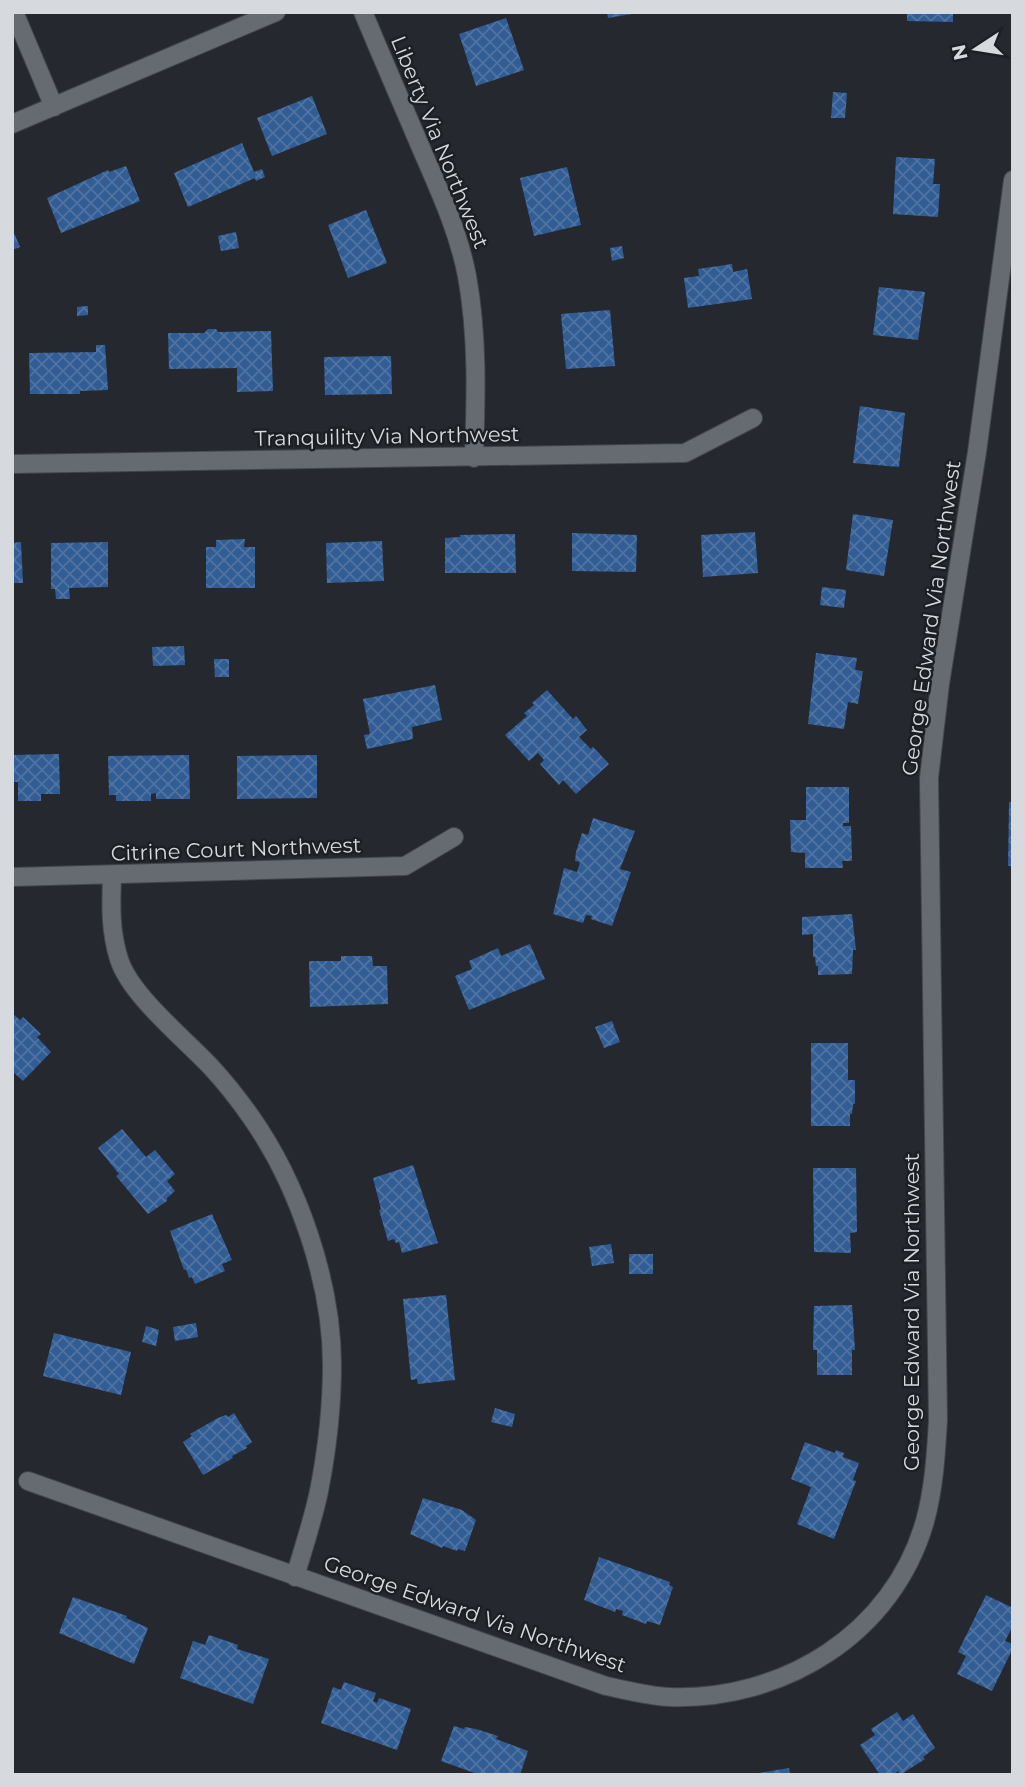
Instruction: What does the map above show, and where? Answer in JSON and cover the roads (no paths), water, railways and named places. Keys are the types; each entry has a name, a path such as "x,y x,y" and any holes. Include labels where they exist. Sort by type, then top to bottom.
{"street":[{"path":"14,12 54,107"},
{"path":"12,124 276,12"},
{"name":"Liberty Via Northwest","path":"363,12 437,186 467,273 474,319 476,364 474,458"},
{"name":"George Edward Via Northwest","path":"28,1481 606,1686 667,1697 717,1695 770,1683 817,1661 852,1634 883,1604 910,1559 925,1522 934,1478 937,1420 929,778 940,684 977,452 1013,180"},
{"name":"Tranquility Via Northwest","path":"12,464 685,453 752,418"},
{"name":"Citrine Court Northwest","path":"12,877 405,866 454,836"},
{"path":"111,876 111,927 120,963 141,996 213,1069 251,1117 282,1171 310,1236 326,1304 332,1363 329,1423 319,1490 296,1577"}]}
